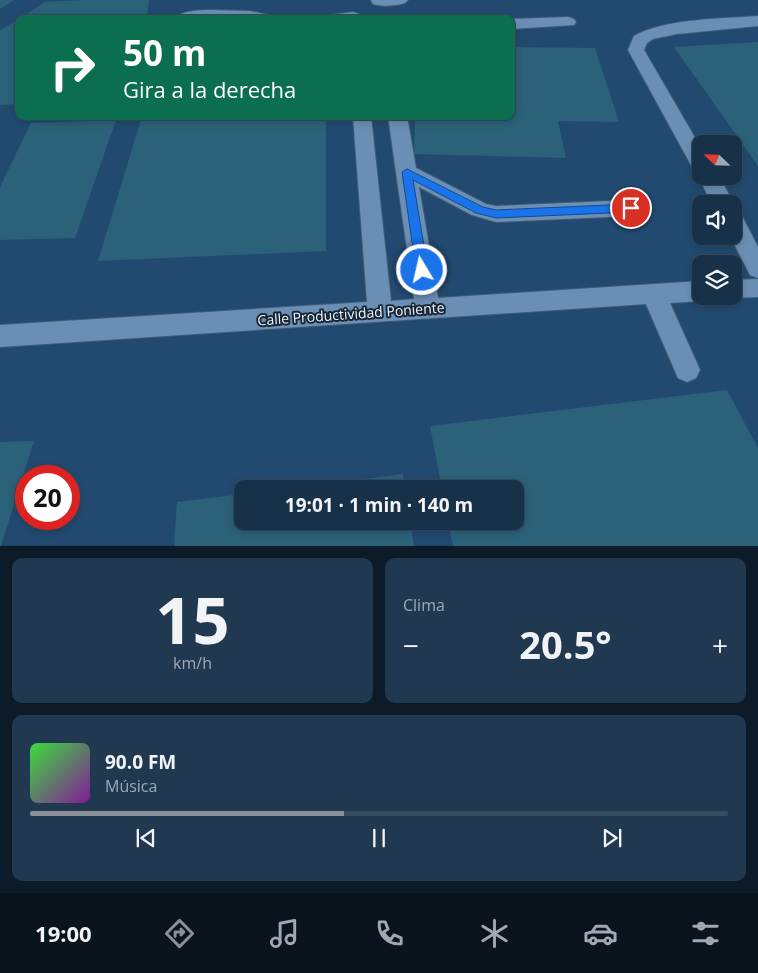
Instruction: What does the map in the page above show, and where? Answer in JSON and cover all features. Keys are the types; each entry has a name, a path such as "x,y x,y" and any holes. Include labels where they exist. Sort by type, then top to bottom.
{"street":[{"path":"351,0 353,15"},
{"path":"380,15 378,0 400,0"},
{"path":"220,15 251,15"},
{"path":"692,149 636,50 640,40 650,34 666,31 758,21"},
{"path":"515,24 568,22"},
{"path":"362,120 380,312"},
{"path":"398,120 428,309"},
{"path":"407,172 480,210 496,214 631,208"},
{"path":"744,228 758,269"},
{"path":"742,289 758,288"},
{"name":"Calle Productividad Poniente","path":"0,336 692,292"},
{"path":"654,294 687,370"}],"shaded area":[{"path":"0,0 758,0 758,545 0,545"}],"building":[{"path":"0,0 14,0 0,9"},
{"path":"149,0 147,15 25,15 45,2"},
{"path":"15,21 15,104 0,105 0,30"},
{"path":"758,42 758,166 742,143 742,135 736,135 674,47"},
{"path":"515,47 595,48 619,122 558,121 566,158 414,154 415,120 515,120"},
{"path":"116,120 75,238 0,240 0,187 31,123"},
{"path":"141,120 326,120 326,251 98,261"},
{"path":"727,390 758,448 758,546 453,546 450,530 524,530 524,480 440,480 430,426"},
{"path":"34,441 26,465 15,465 15,501 1,546 0,546 0,442"},
{"path":"403,474 404,480 356,480"},
{"path":"234,495 234,530 411,530 414,546 174,546 177,502"}],"route":[{"path":"422,270 407,172 480,210 496,214 631,208"}]}
